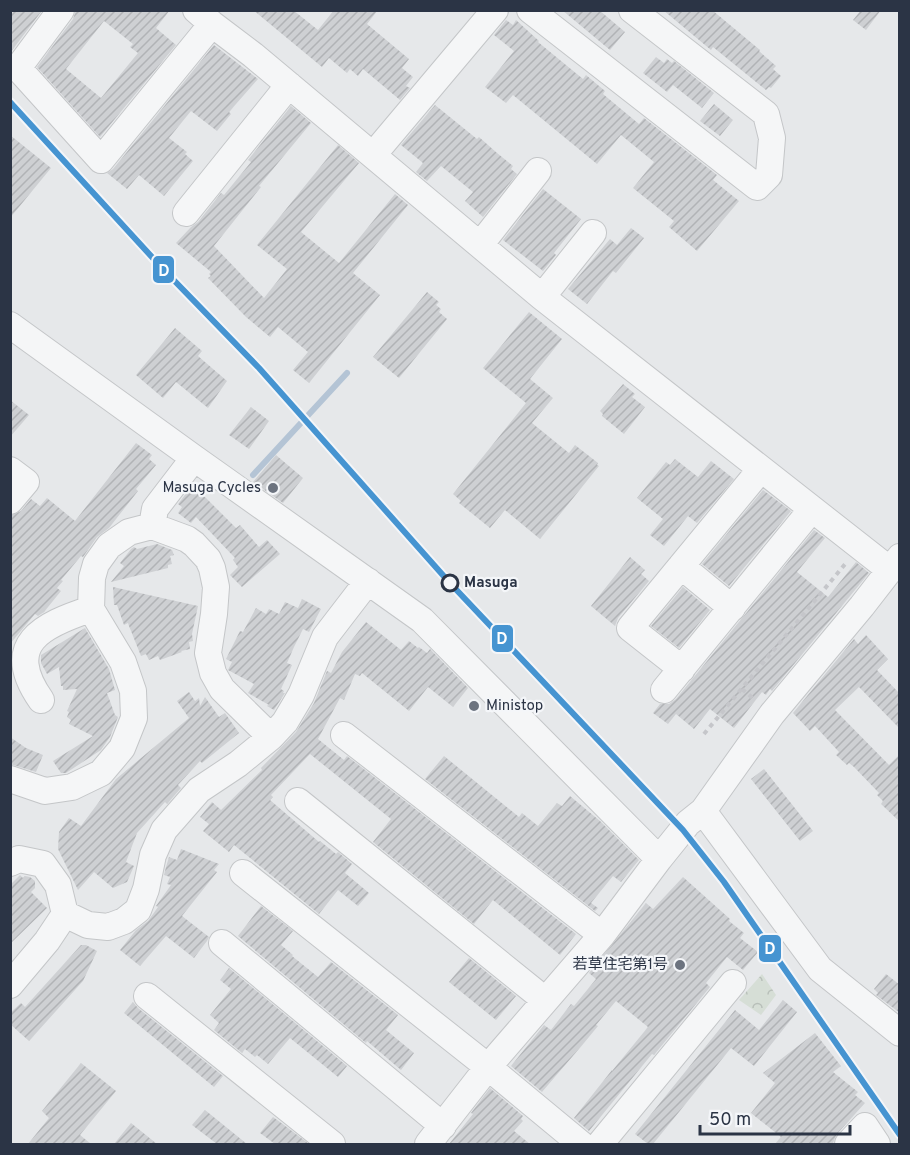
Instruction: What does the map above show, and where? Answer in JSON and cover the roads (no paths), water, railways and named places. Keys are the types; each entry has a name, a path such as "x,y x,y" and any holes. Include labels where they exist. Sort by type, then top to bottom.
{"street":[{"path":"373,155 495,10"},
{"path":"530,10 757,187 769,175 772,138 766,114 632,10"},
{"path":"60,11 18,68 101,160 204,17 290,85 542,297 860,546 895,564 772,714 703,811 688,823 602,935 488,1067 436,1135 222,943"},
{"path":"186,213 290,85"},
{"path":"480,245 538,171"},
{"path":"542,297 593,232"},
{"path":"10,325 422,620 659,859"},
{"path":"152,525 154,509 194,458"},
{"path":"682,669 630,628 761,469"},
{"path":"10,470 26,482 10,501"},
{"path":"664,690 812,509"},
{"path":"10,779 45,791 72,787 101,773 122,748 134,718 133,691 123,662 91,609 92,578 96,564 109,546 129,532 152,525 187,539 208,559 216,586 208,653 213,673 222,689 271,737"},
{"path":"681,566 732,608"},
{"path":"65,914 88,925 108,927 124,921 138,910 146,889 153,855 164,831 199,790 238,764 271,737 285,722 301,695 325,637 368,581"},
{"path":"41,700 32,687 25,666 31,642 51,624 91,609"},
{"path":"344,735 602,935"},
{"path":"298,801 545,1000"},
{"path":"703,811 820,969 900,1033"},
{"path":"10,863 19,859 43,864 58,885 65,914 47,941 10,985"},
{"path":"243,873 488,1067 581,1144"},
{"path":"600,1144 733,983"},
{"path":"147,996 332,1144"},
{"path":"848,1144 865,1126 877,1144"}],"waterway":[{"path":"253,475 347,373"}],"place":[{"name":"Masuga Cycles","path":"273,488"},
{"name":"Masuga","path":"450,583"},
{"name":"Ministop","path":"474,706"},
{"name":"若草住宅第1号","path":"680,965"}]}
